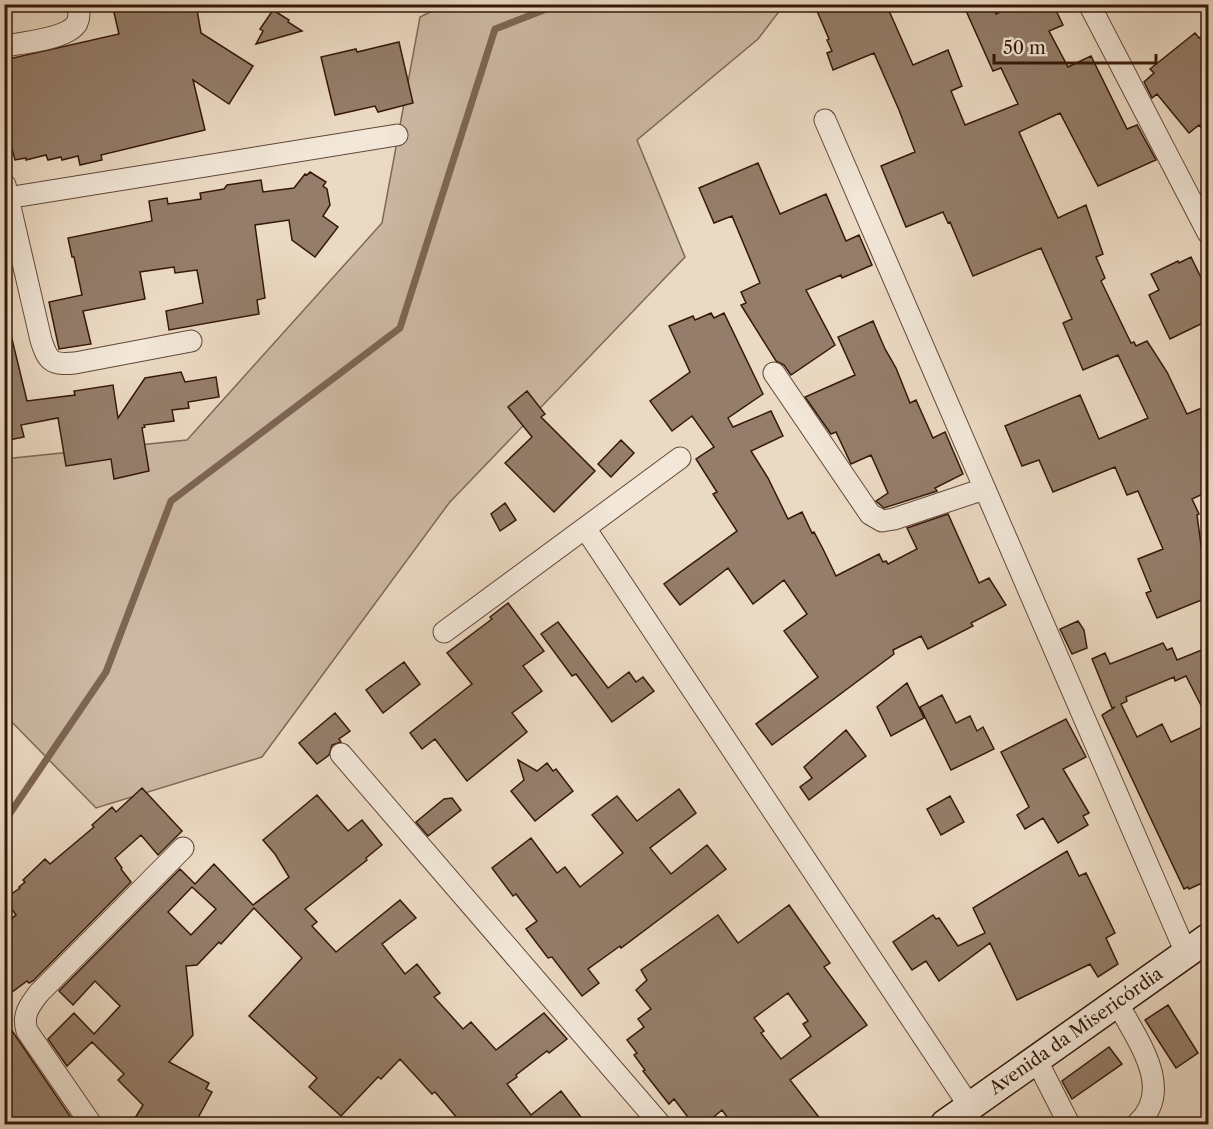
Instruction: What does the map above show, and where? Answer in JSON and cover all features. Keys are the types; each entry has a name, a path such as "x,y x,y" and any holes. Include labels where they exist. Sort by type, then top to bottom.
{"street":[{"path":"4,46 53,37 72,29 80,17 78,4"},
{"path":"1089,4 1209,233"},
{"path":"825,120 984,489 1197,946"},
{"path":"191,341 75,363 52,362 46,356 41,340 6,191 398,135"},
{"path":"774,373 870,514 882,520 894,519 984,489"},
{"path":"444,632 680,458"},
{"path":"585,528 970,1107"},
{"path":"341,754 660,1125"},
{"path":"91,1125 27,1031 24,1023 25,1015 29,1005 39,993 183,848"},
{"name":"Avenida da Misericórdia","path":"945,1125 1197,946"},
{"path":"1117,1002 1152,1069 1155,1094 1145,1117 1137,1125"},
{"path":"1036,1059 1069,1125"}],"shaded area":[{"path":"446,4 784,5 758,39 637,140 685,257 449,503 262,757 96,808 5,715 4,459 187,440 382,223 420,17"}],"building":[{"path":"112,4 196,4 201,33 253,66 229,104 193,80 205,130 101,155 102,160 80,165 78,156 62,160 61,157 48,160 46,155 15,160 4,119 4,60 119,34"},
{"path":"814,4 886,4 913,65 948,50 962,86 951,91 965,125 1018,104 1001,68 993,71 963,4 991,4 996,14 1015,4 1053,4 1063,25 1049,31 1068,67 1091,56 1127,129 1137,125 1156,160 1098,186 1060,113 1019,132 1058,218 1086,205 1103,254 1096,257 1105,278 1101,281 1131,343 1134,342 1136,346 1147,341 1167,372 1187,414 1209,405 1209,491 1192,499 1199,514 1197,515 1203,560 1209,557 1209,597 1157,618 1146,593 1151,591 1138,559 1163,549 1138,491 1127,495 1115,467 1053,492 1039,460 1022,466 1005,426 1080,395 1099,439 1148,418 1118,355 1083,370 1063,323 1072,319 1041,248 973,276 950,222 948,223 943,212 906,227 881,166 915,152 899,110 874,53 833,70 827,53 832,51 827,40 829,39"},
{"path":"273,10 302,31 256,44 263,31 260,29"},
{"path":"1209,30 1209,137 1199,125 1189,133 1157,94 1152,98 1144,82 1154,73 1150,69 1195,33 1199,38"},
{"path":"399,42 413,103 378,112 375,106 335,115 321,57 356,49 357,52"},
{"path":"758,163 780,214 826,194 846,241 859,235 872,265 806,290 835,345 791,375 784,365 776,361 741,305 746,303 741,292 760,283 732,216 714,223 699,188"},
{"path":"310,172 326,182 323,186 327,189 330,205 323,216 338,227 315,257 292,240 289,220 255,225 265,298 257,300 259,314 169,330 166,311 203,303 197,270 175,273 174,267 140,272 145,299 83,311 91,344 59,349 49,302 82,295 68,238 152,221 149,201 167,198 168,204 201,199 200,193 224,189 227,185 261,180 263,192 294,188 305,174"},
{"path":"1191,257 1209,294 1209,320 1170,339 1149,295 1159,290 1151,274"},
{"path":"711,313 714,318 724,313 763,394 728,418 733,427 771,411 783,436 751,451 768,478 788,519 802,512 836,576 879,554 883,562 886,561 888,564 917,549 907,528 948,514 979,583 989,578 1006,605 971,623 973,626 928,649 921,636 893,650 894,654 772,745 756,724 818,677 784,631 807,614 784,580 753,604 728,568 680,605 664,584 737,531 713,494 717,492 696,459 714,447 692,416 672,431 650,401 690,372 669,326 693,316 695,320"},
{"path":"873,321 910,403 916,400 933,438 945,432 963,474 935,488 937,491 884,508 876,501 888,493 871,455 851,464 836,432 831,434 805,397 855,375 838,337"},
{"path":"11,335 27,401 75,395 74,391 113,385 118,418 145,378 181,372 185,382 216,377 219,397 188,402 189,408 172,410 174,421 144,425 145,427 142,428 149,471 114,479 111,459 66,466 58,418 21,425 24,437 4,441 4,336"},
{"path":"527,391 545,414 541,417 595,471 554,512 505,463 532,437 508,407"},
{"path":"621,440 634,453 611,477 598,464"},
{"path":"505,503 516,520 500,531 491,514"},
{"path":"508,603 544,651 523,666 542,691 512,713 527,732 467,781 435,739 422,749 410,733 472,684 447,653 492,619 490,617"},
{"path":"1078,621 1084,630 1087,648 1072,654 1060,629"},
{"path":"558,622 608,688 629,672 636,682 643,677 654,691 612,722 576,674 572,676 541,634"},
{"path":"1163,643 1167,650 1172,648 1177,660 1209,647 1209,721 1186,676 1175,681 1174,677 1126,697 1127,701 1121,704 1137,737 1162,724 1171,742 1209,724 1209,880 1189,889 1188,887 1184,889 1102,715 1115,707 1112,708 1092,659 1105,653 1110,664"},
{"path":"404,662 420,684 383,713 366,690"},
{"path":"907,683 924,718 891,736 877,707"},
{"path":"942,695 956,723 970,716 977,731 983,727 994,749 951,770 920,707"},
{"path":"335,713 350,731 339,739 341,742 332,745 329,755 317,764 299,743"},
{"path":"1066,719 1086,757 1063,769 1089,813 1083,816 1088,825 1058,843 1043,818 1025,829 1017,815 1029,807 1001,752"},
{"path":"846,730 866,756 809,800 800,787 812,778 804,767"},
{"path":"518,760 537,771 547,763 553,771 556,769 573,791 535,821 511,791 524,780"},
{"path":"142,788 182,831 158,855 141,835 115,858 131,882 33,981 29,983 27,981 4,998 4,924 16,915 7,897 20,888 25,882 23,880 45,859 50,864 94,827 92,825 112,807 116,812"},
{"path":"679,789 696,813 650,848 671,874 707,845 726,869 621,948 620,946 588,969 599,983 582,996 552,957 548,958 526,929 537,921 516,894 513,896 492,868 531,838 557,873 565,867 580,887 623,853 592,815 617,796 637,821"},
{"path":"317,795 348,831 362,820 382,845 366,858 367,860 305,909 317,922 312,926 336,952 400,900 416,918 382,944 405,974 417,964 440,993 434,997 463,1029 471,1022 496,1050 544,1013 567,1039 549,1053 547,1051 507,1084 531,1115 561,1091 587,1125 463,1125 435,1092 432,1094 400,1059 381,1079 378,1077 341,1116 309,1087 317,1078 249,1016 302,958 254,908 221,944 219,942 197,965 186,966 193,1035 169,1062 209,1083 206,1089 212,1092 194,1125 145,1125 135,1118 143,1105 118,1080 124,1074 92,1042 67,1066 48,1039 74,1013 94,1034 120,1006 95,981 73,1005 59,991 180,869 195,884 214,864 253,905 289,877 263,840","holes":["192,887 216,909 191,935 168,912"]},
{"path":"950,796 964,822 941,835 927,809"},
{"path":"452,798 461,810 428,836 416,822 444,799"},
{"path":"1067,851 1079,876 1086,873 1115,933 1106,938 1118,964 1098,977 1090,964 1017,1000 990,943 939,981 926,961 912,970 893,942 933,915 936,919 939,918 958,946 985,933 973,908"},
{"path":"789,905 830,963 824,967 867,1025 790,1080 825,1125 733,1125 722,1110 704,1125 694,1125 674,1099 669,1104 643,1071 645,1070 634,1055 637,1053 627,1040 644,1027 638,1019 651,1009 636,990 647,980 641,970 718,915 738,943","holes":["788,993 808,1021 803,1024 811,1036 781,1059 761,1033 764,1031 754,1018"]},
{"path":"1168,1005 1198,1053 1176,1068 1145,1020"},
{"path":"4,1019 70,1116 59,1125 11,1125 4,1115"},
{"path":"1109,1047 1122,1064 1072,1099 1062,1081"}],"waterway":[{"path":"4,822 106,672 171,501 400,328 495,29 559,4"}]}
